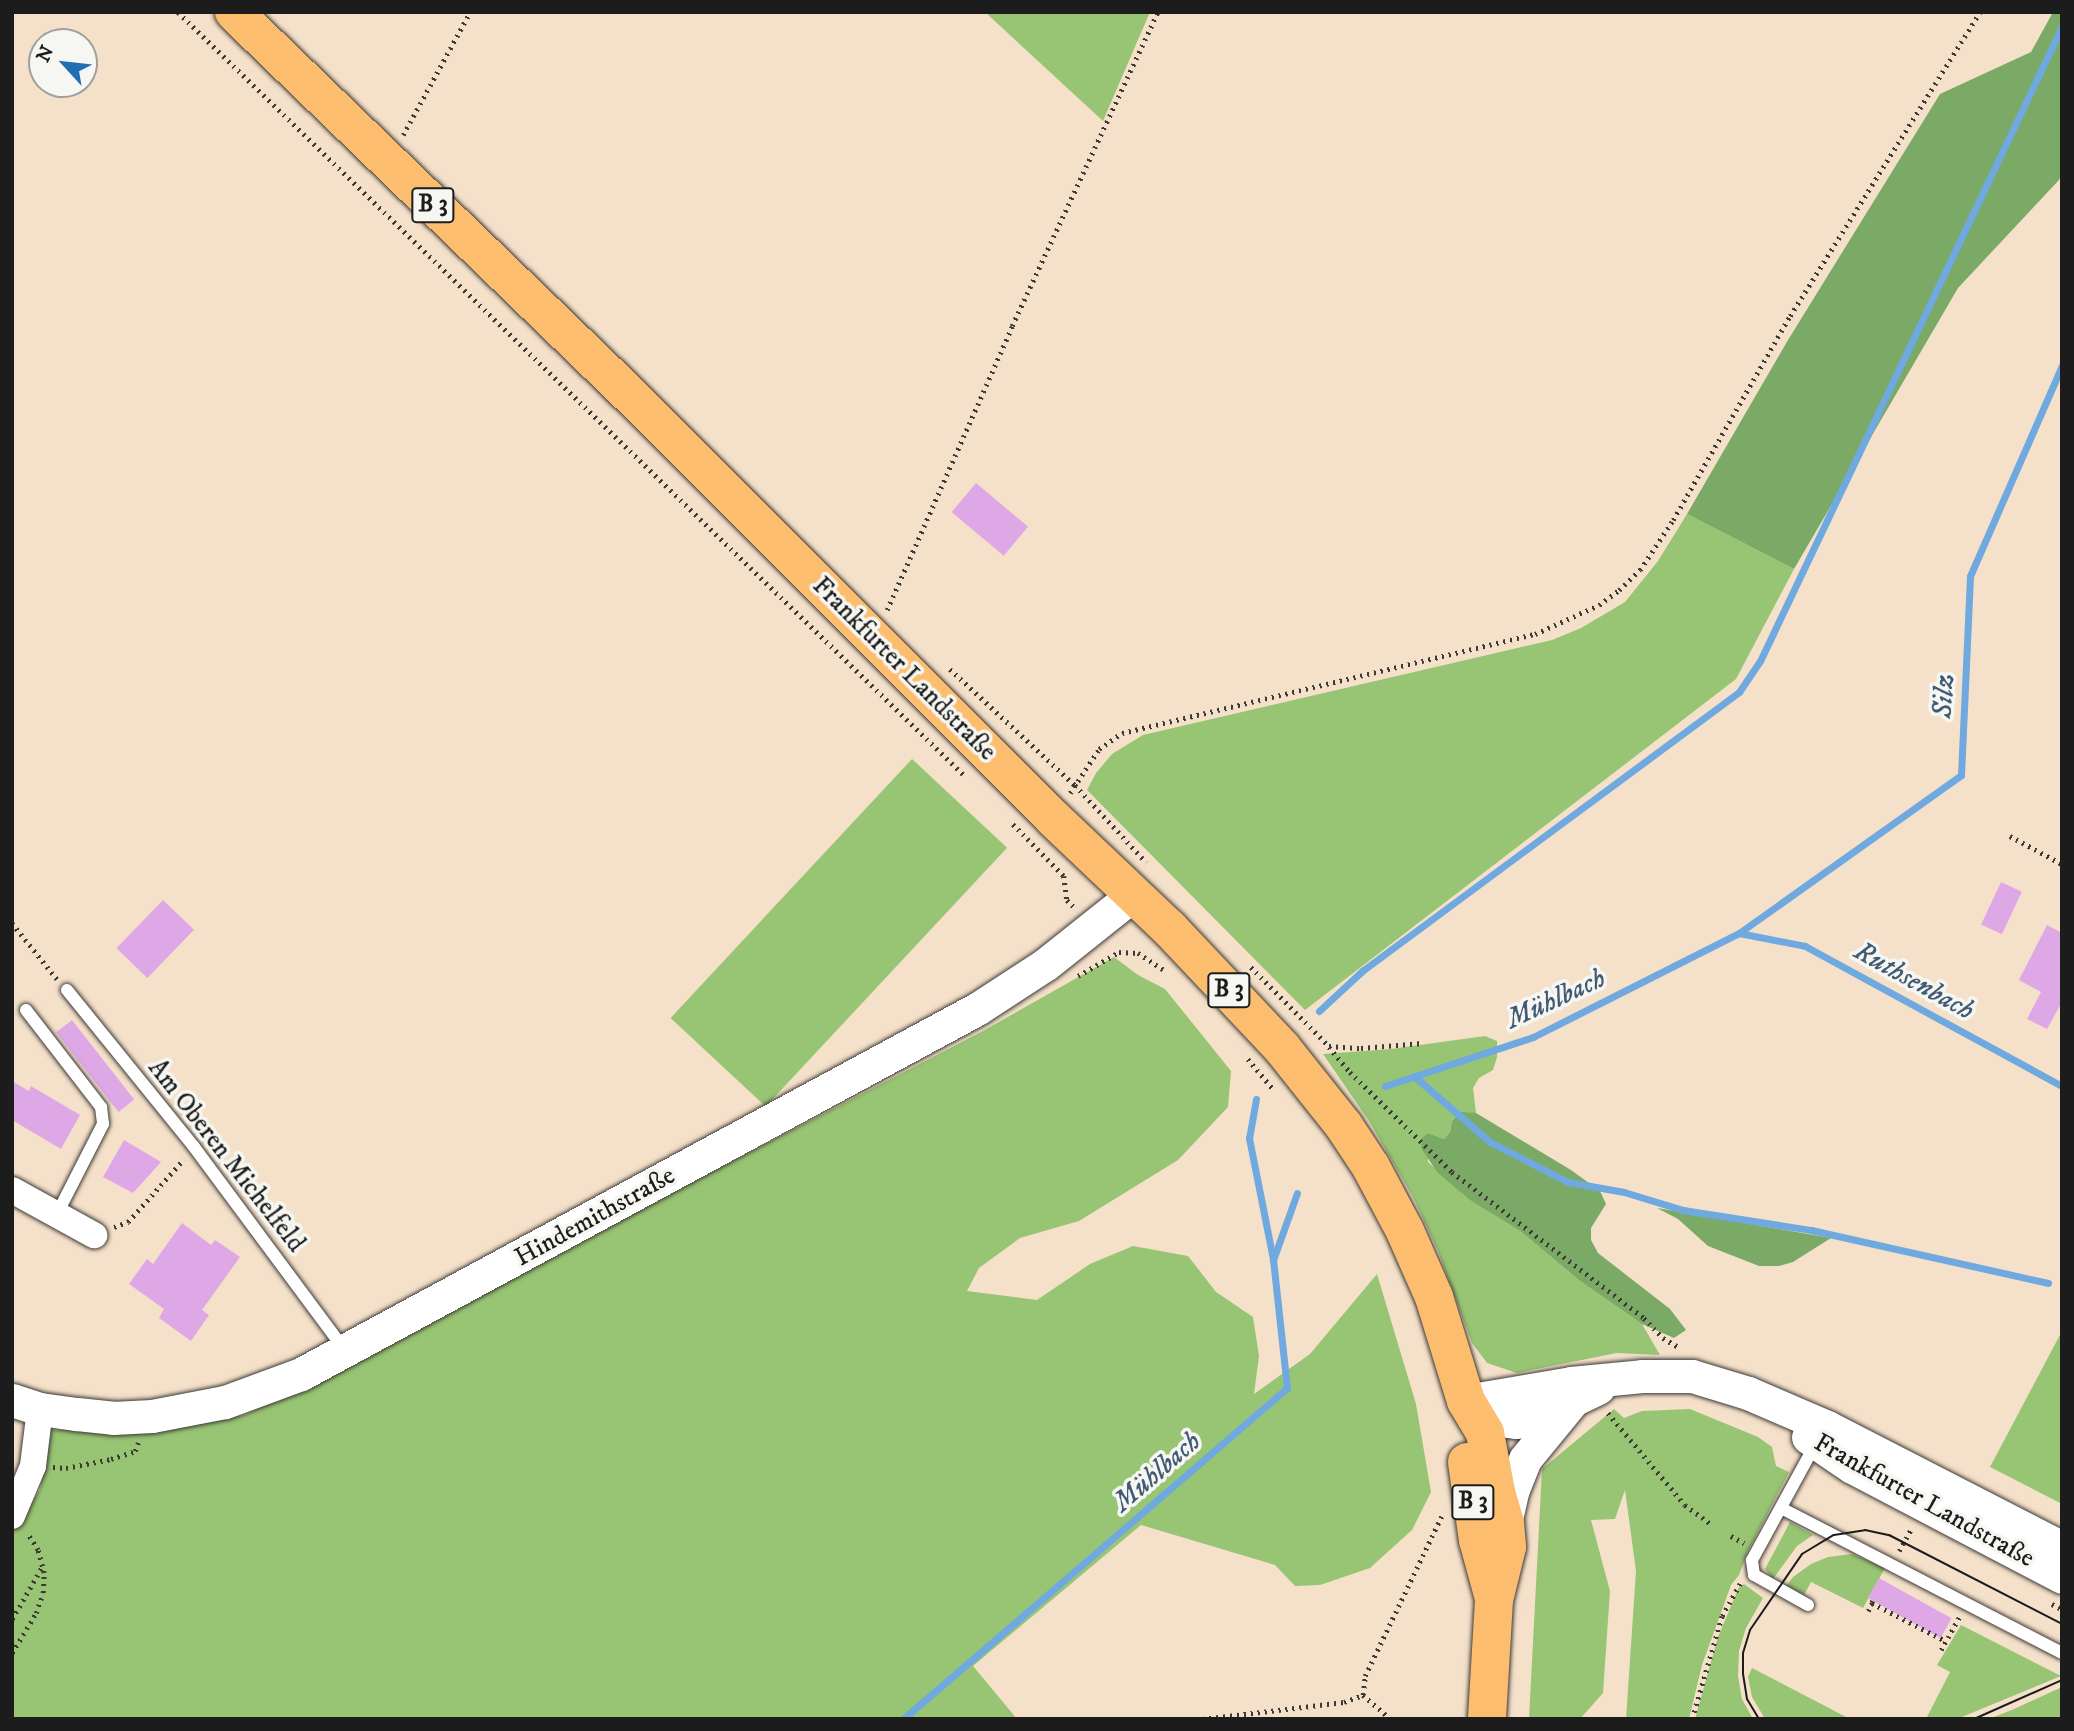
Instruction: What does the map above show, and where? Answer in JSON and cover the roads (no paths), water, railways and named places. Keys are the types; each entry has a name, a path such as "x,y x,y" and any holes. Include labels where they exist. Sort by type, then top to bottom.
{"main road":[{"name":"Frankfurter Landstraße","path":"234,12 632,397 1054,820 1143,881 1318,1091 1371,1167 1405,1231 1434,1297 1466,1401"},
{"name":"B 3","path":"1466,1401 1485,1433 1505,1523 1507,1547 1494,1600 1487,1719"},
{"name":"B 3","path":"1466,1401 1465,1451 1478,1540 1494,1600"}],"street":[{"name":"Hindemithstraße","path":"26,1405 113,1418 152,1416 225,1402 301,1374 977,1009 1046,964 1143,881"},
{"path":"12,1190 94,1235"},
{"name":"Frankfurter Landstraße","path":"1505,1523 1513,1489 1525,1460 1586,1411 1616,1394 1667,1374 1692,1376 1715,1383 2062,1548"},
{"name":"Frankfurter Landstraße","path":"1466,1401 1520,1390 1616,1394"},
{"name":"Frankfurter Landstraße","path":"1466,1401 1498,1420 1516,1422 1586,1411"},
{"path":"18,1523 33,1466 26,1405"},
{"name":"Frankfurter Landstraße","path":"1822,1435 1852,1467 2062,1577"}],"lane":[{"name":"Am Oberen Michelfeld","path":"67,990 194,1147 346,1352"},
{"path":"26,1010 101,1107 103,1124 57,1214"},
{"path":"1808,1605 1754,1575 1752,1560 1822,1435"},
{"path":"1852,1467 1860,1486 1921,1519"},
{"path":"1781,1508 2062,1653"}],"waterway":[{"path":"1319,1011 1362,971 1739,692 1760,661 2062,26"},
{"name":"Silz","path":"1385,1086 1533,1037 1739,933 1961,775 1970,576 2062,365"},
{"name":"Ruthsenbach","path":"1739,933 1805,946 2062,1086"},
{"path":"1414,1076 1490,1142 1568,1182 1624,1192 1683,1210 1811,1230 2048,1283"},
{"path":"1256,1099 1249,1138 1273,1259"},
{"name":"Mühlbach","path":"903,1719 1287,1388 1273,1260 1297,1193"}],"tram line":[{"path":"1759,1719 1747,1699 1743,1673 1743,1653 1750,1630 1802,1554 1834,1535 1865,1530 1889,1535 2062,1624"},
{"path":"1974,1719 2062,1680"}]}
